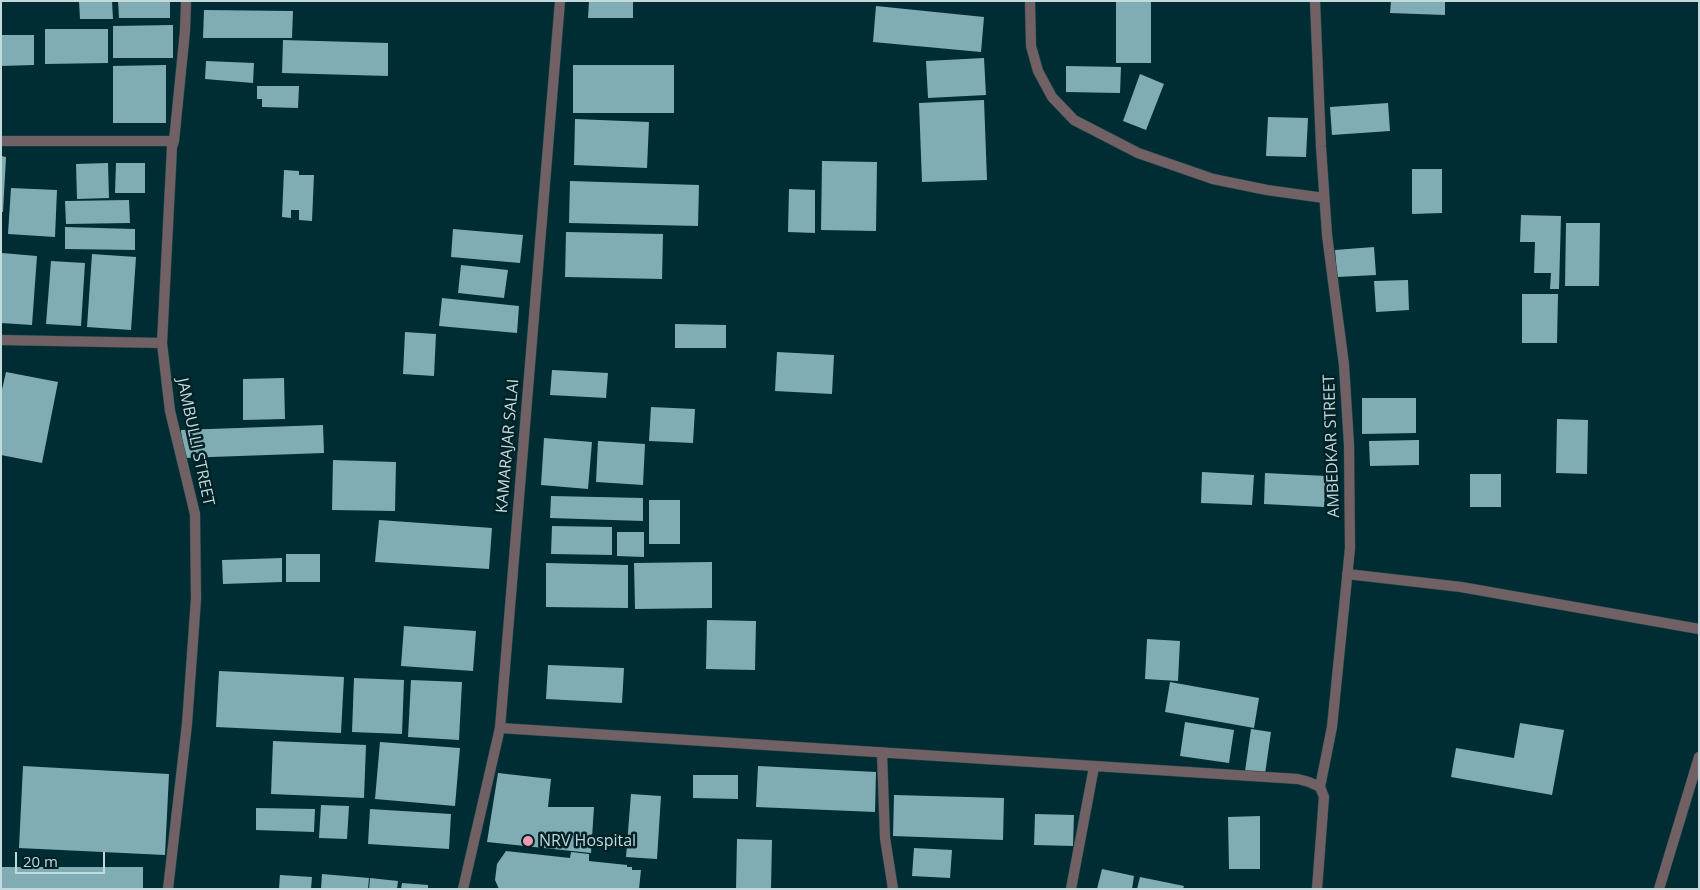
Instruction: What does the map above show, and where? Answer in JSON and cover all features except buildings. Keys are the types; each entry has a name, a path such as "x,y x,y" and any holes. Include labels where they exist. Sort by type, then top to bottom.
{"street":[{"name":"JAMBULLI STREET","path":"168,889 187,724 196,599 195,514 170,411 162,343 172,147 185,31 186,1"},
{"name":"KAMARAJAR SALAI","path":"463,889 500,728 560,1"},
{"path":"1030,1 1031,46 1038,71 1052,97 1074,120 1138,153 1213,179 1267,190 1324,198"},
{"name":"AMBEDKAR STREET","path":"1316,1 1318,95 1324,198 1327,236 1344,365 1350,548 1332,727 1320,788 1324,797 1317,889"},
{"path":"1,141 174,141"},
{"path":"1,340 162,343"},
{"path":"1347,574 1461,587 1699,629"},
{"path":"500,728 1298,779 1320,788"},
{"path":"882,753 885,838 893,889"},
{"path":"1659,889 1699,757"},
{"path":"1071,889 1094,767"}],"place":[{"name":"NRV Hospital","path":"528,841"}]}
